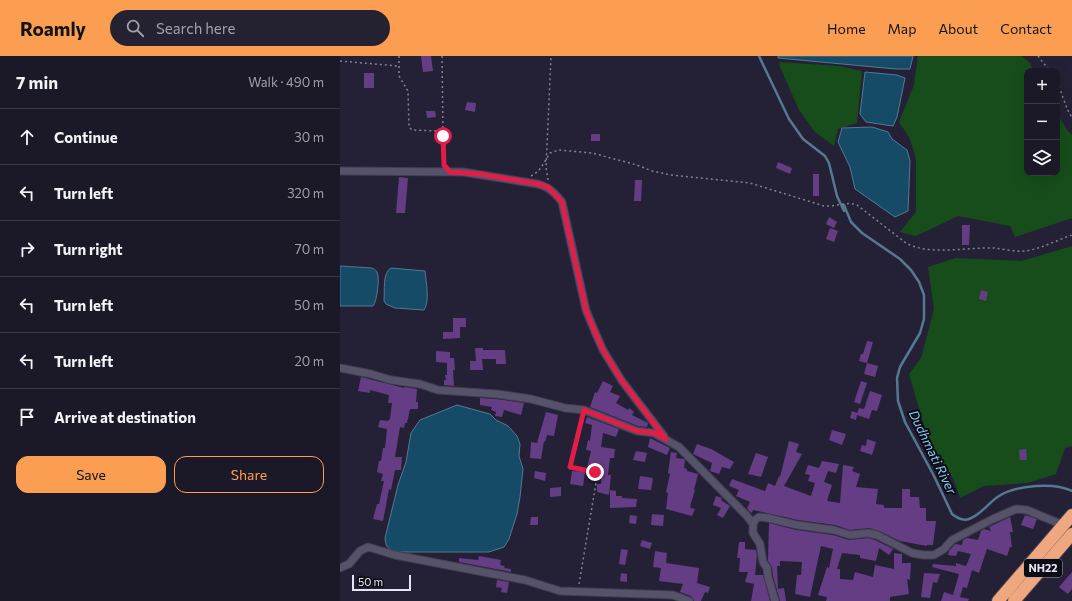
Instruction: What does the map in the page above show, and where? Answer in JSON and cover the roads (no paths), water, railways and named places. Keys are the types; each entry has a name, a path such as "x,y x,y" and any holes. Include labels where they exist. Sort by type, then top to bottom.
{"highway":[{"name":"NH22","path":"998,601 1068,519"},
{"name":"NH22","path":"1016,600 1072,534"}],"street":[{"path":"340,171 469,172 538,184 548,187 553,191 562,202 586,310 603,350 622,381 666,439"},
{"path":"340,368 371,374 391,380 420,384 438,390 497,394 531,399 566,408 584,410 637,431 654,433 666,439 684,453 747,516 753,524"},
{"path":"776,601 768,577 767,568 763,562 760,544 753,533 754,520 759,517 797,525 834,530 850,535 868,533 877,535 912,553 923,555 934,555 944,550 952,540 1016,509 1028,510 1058,523 1068,519"},
{"path":"340,568 349,564 360,551 368,547 396,555 524,580 560,591 665,595 689,601"}],"water":[{"path":"778,56 913,56 910,69 896,69 778,58"},
{"path":"865,72 897,75 905,78 897,117 893,126 866,122 860,114"},
{"path":"872,127 888,132 892,139 907,150 910,161 908,211 895,217 855,189 850,167 838,142 842,128"},
{"path":"340,266 372,268 376,271 378,275 378,289 373,306 340,306"},
{"path":"391,268 425,271 427,302 424,310 395,308 386,304 384,301 384,283 386,274"},
{"path":"457,405 490,414 496,420 508,426 517,436 520,444 519,456 523,469 517,514 509,539 504,547 489,552 401,552 391,550 386,545 385,538 398,485 406,462 411,433 420,420"}],"waterway":[{"name":"Dudhmati River","path":"759,56 789,119 803,139 825,156 829,163 837,196 844,211 844,205 851,222 862,233 900,259 911,270 919,282 924,295 924,319 920,333 900,367 897,378 898,401 905,422 934,476 952,514 960,519 969,519 977,515 999,496 1015,489 1025,487 1056,486 1072,491"}]}
